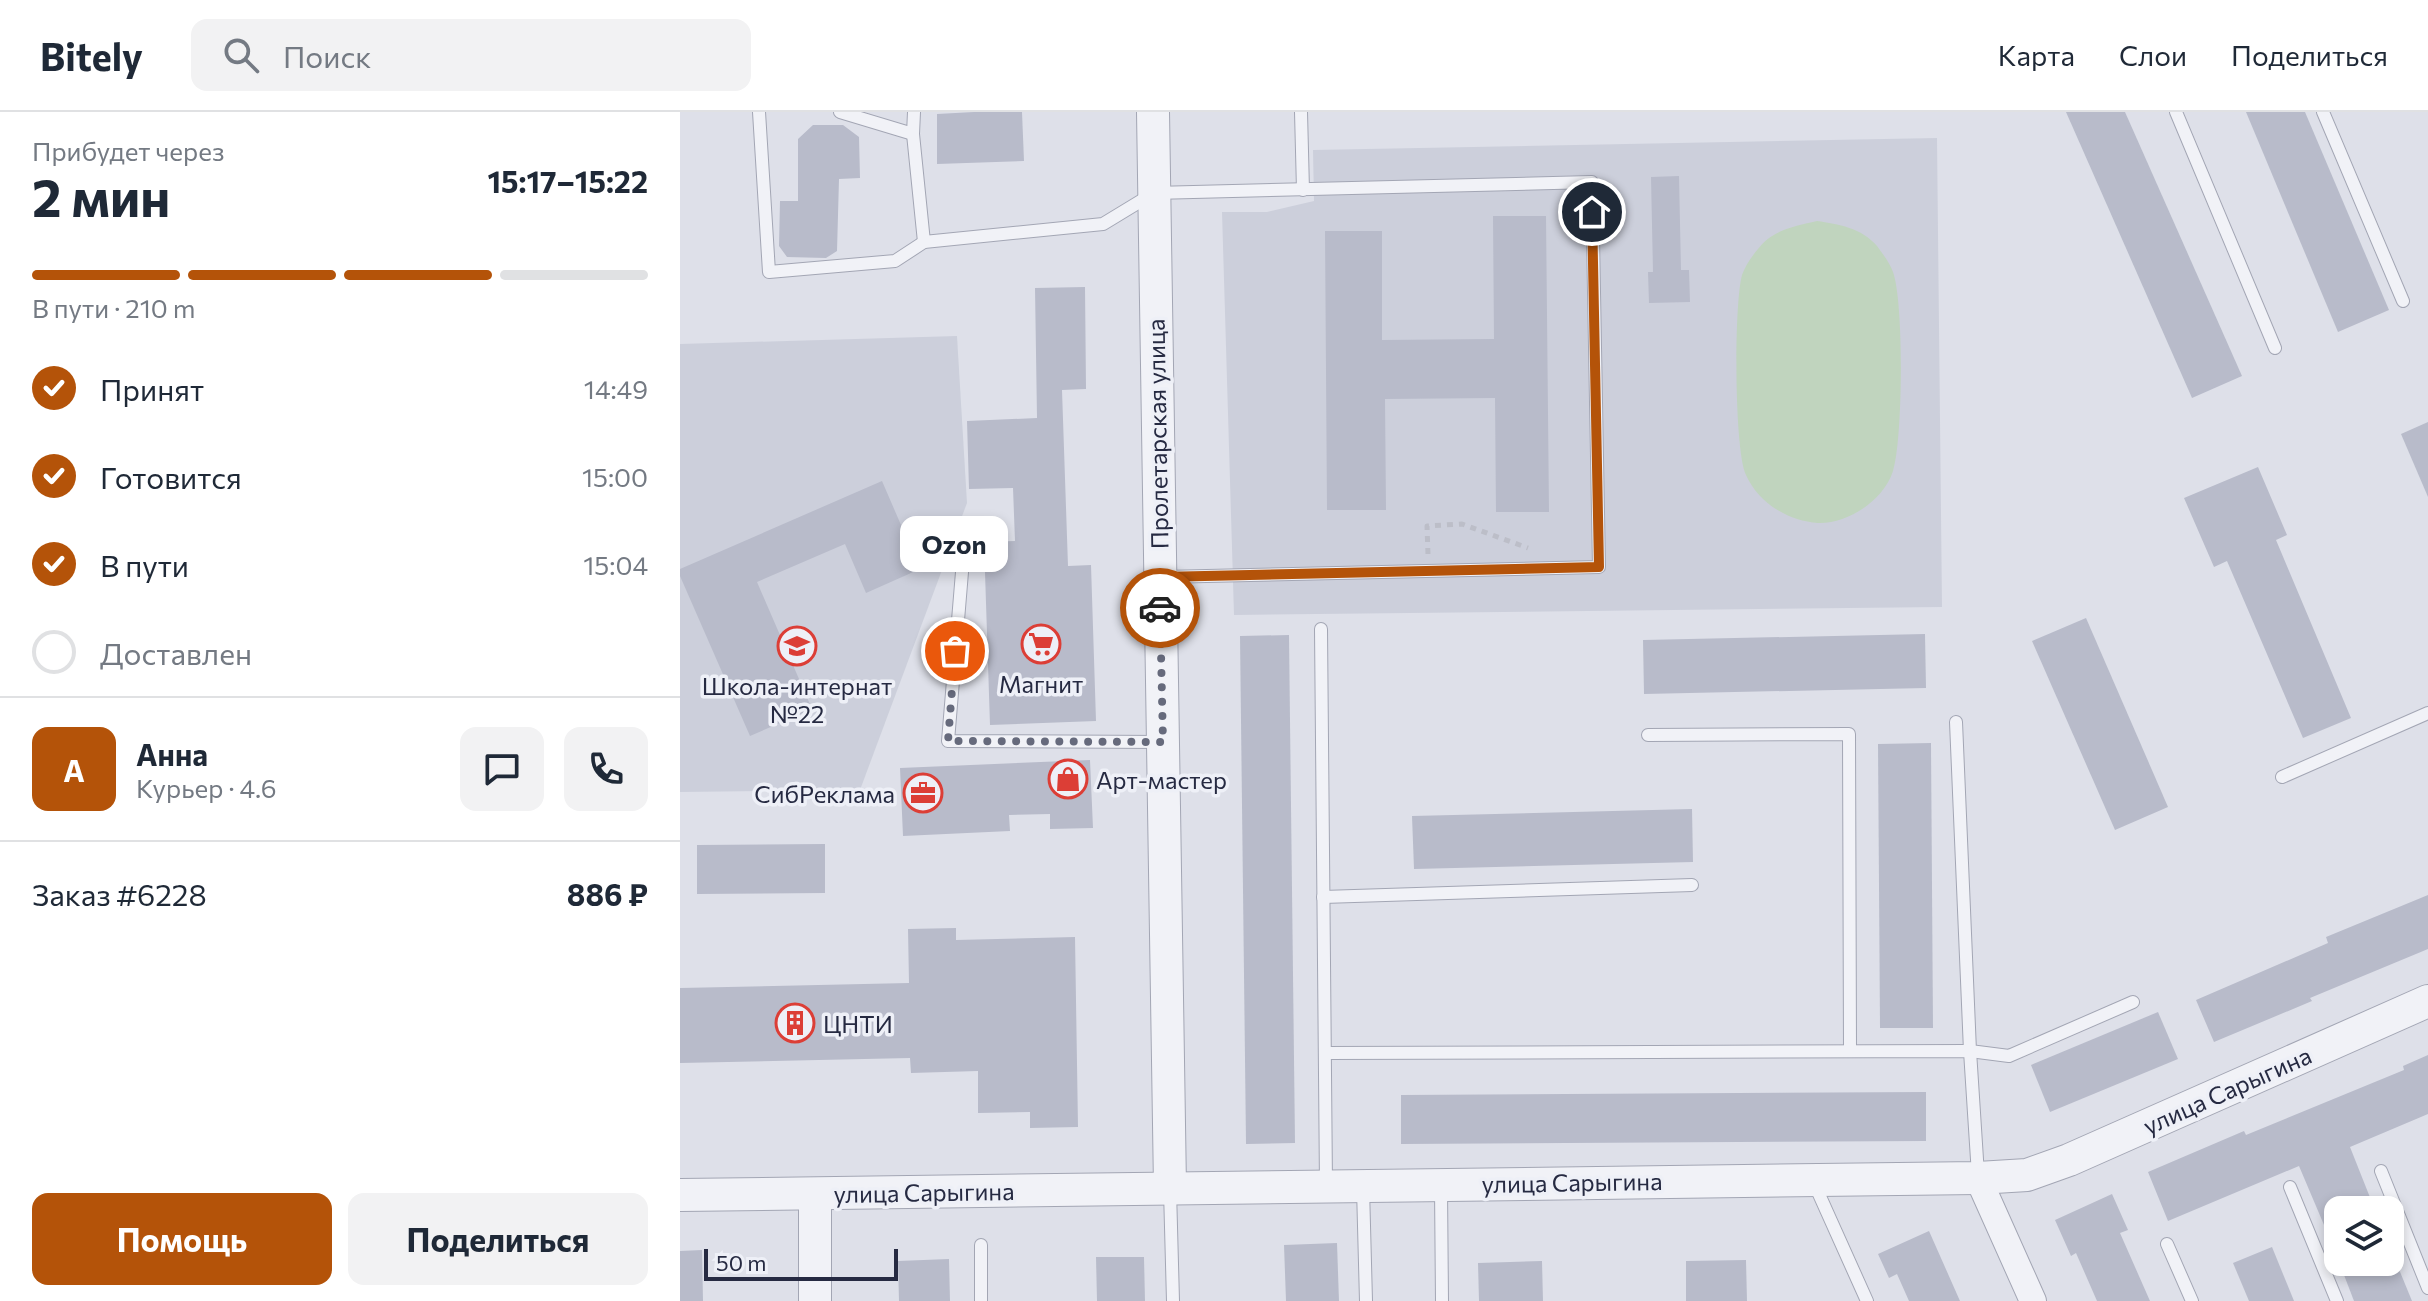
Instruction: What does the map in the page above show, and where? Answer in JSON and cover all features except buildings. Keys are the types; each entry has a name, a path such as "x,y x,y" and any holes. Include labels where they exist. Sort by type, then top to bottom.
{"street":[{"name":"Пролетарская улица","path":"1153,112 1170,1187"},
{"name":"улица Сарыгина","path":"680,1195 2027,1175 2069,1160 2428,1001"},
{"path":"1978,1178 2033,1301"},
{"path":"815,1194 815,1301"}],"lane":[{"path":"759,112 769,272 895,261 924,242 1103,224 1154,193 1592,182 1599,567 1160,577"},
{"path":"840,112 913,134"},
{"path":"914,112 913,134 924,242"},
{"path":"1301,112 1303,190"},
{"path":"2176,112 2275,348"},
{"path":"2323,112 2403,301"},
{"path":"963,560 948,741 1163,742"},
{"path":"1321,629 1326,1185"},
{"path":"2282,777 2428,713"},
{"path":"1956,722 1978,1178"},
{"path":"1648,735 1849,734 1850,1050"},
{"path":"1323,897 1692,885"},
{"path":"1325,1053 1850,1050 1970,1051 2009,1056 2133,1002"},
{"path":"2381,1171 2428,1288"},
{"path":"1812,1180 1867,1301"},
{"path":"1363,1184 1366,1301"},
{"path":"1441,1184 1442,1301"},
{"path":"1170,1187 1173,1301"},
{"path":"2290,1187 2337,1301"},
{"path":"2167,1244 2192,1301"},
{"path":"981,1245 981,1301"}],"path":[{"path":"1428,571 1427,526 1462,524 1536,551"}],"shaded area":[{"path":"1937,138 1942,607 1234,615 1222,212 1267,212 1314,201 1313,150"},
{"name":"Школа-интернат №22","path":"957,336 967,503 860,790 680,792 680,344"}],"green space":[{"path":"1817,221 1841,225 1864,235 1877,246 1890,265 1897,288 1901,371 1899,431 1893,471 1888,482 1882,492 1853,515 1818,523 1785,514 1766,502 1751,485 1742,460 1736,376 1739,291 1745,268 1770,237"}],"way so far":[{"path":"955,651 948,741 1163,742 1160,608"}],"place":[{"name":"Магнит","path":"1041,644"},
{"name":"Школа-интернат №22","path":"797,646"},
{"name":"Ozon","path":"955,651"},
{"name":"Арт-мастер","path":"1068,779"},
{"name":"СибРеклама","path":"923,793"},
{"name":"ЦНТИ","path":"795,1023"}],"route":[{"path":"1160,608 1160,577 1599,567 1592,212"}]}
